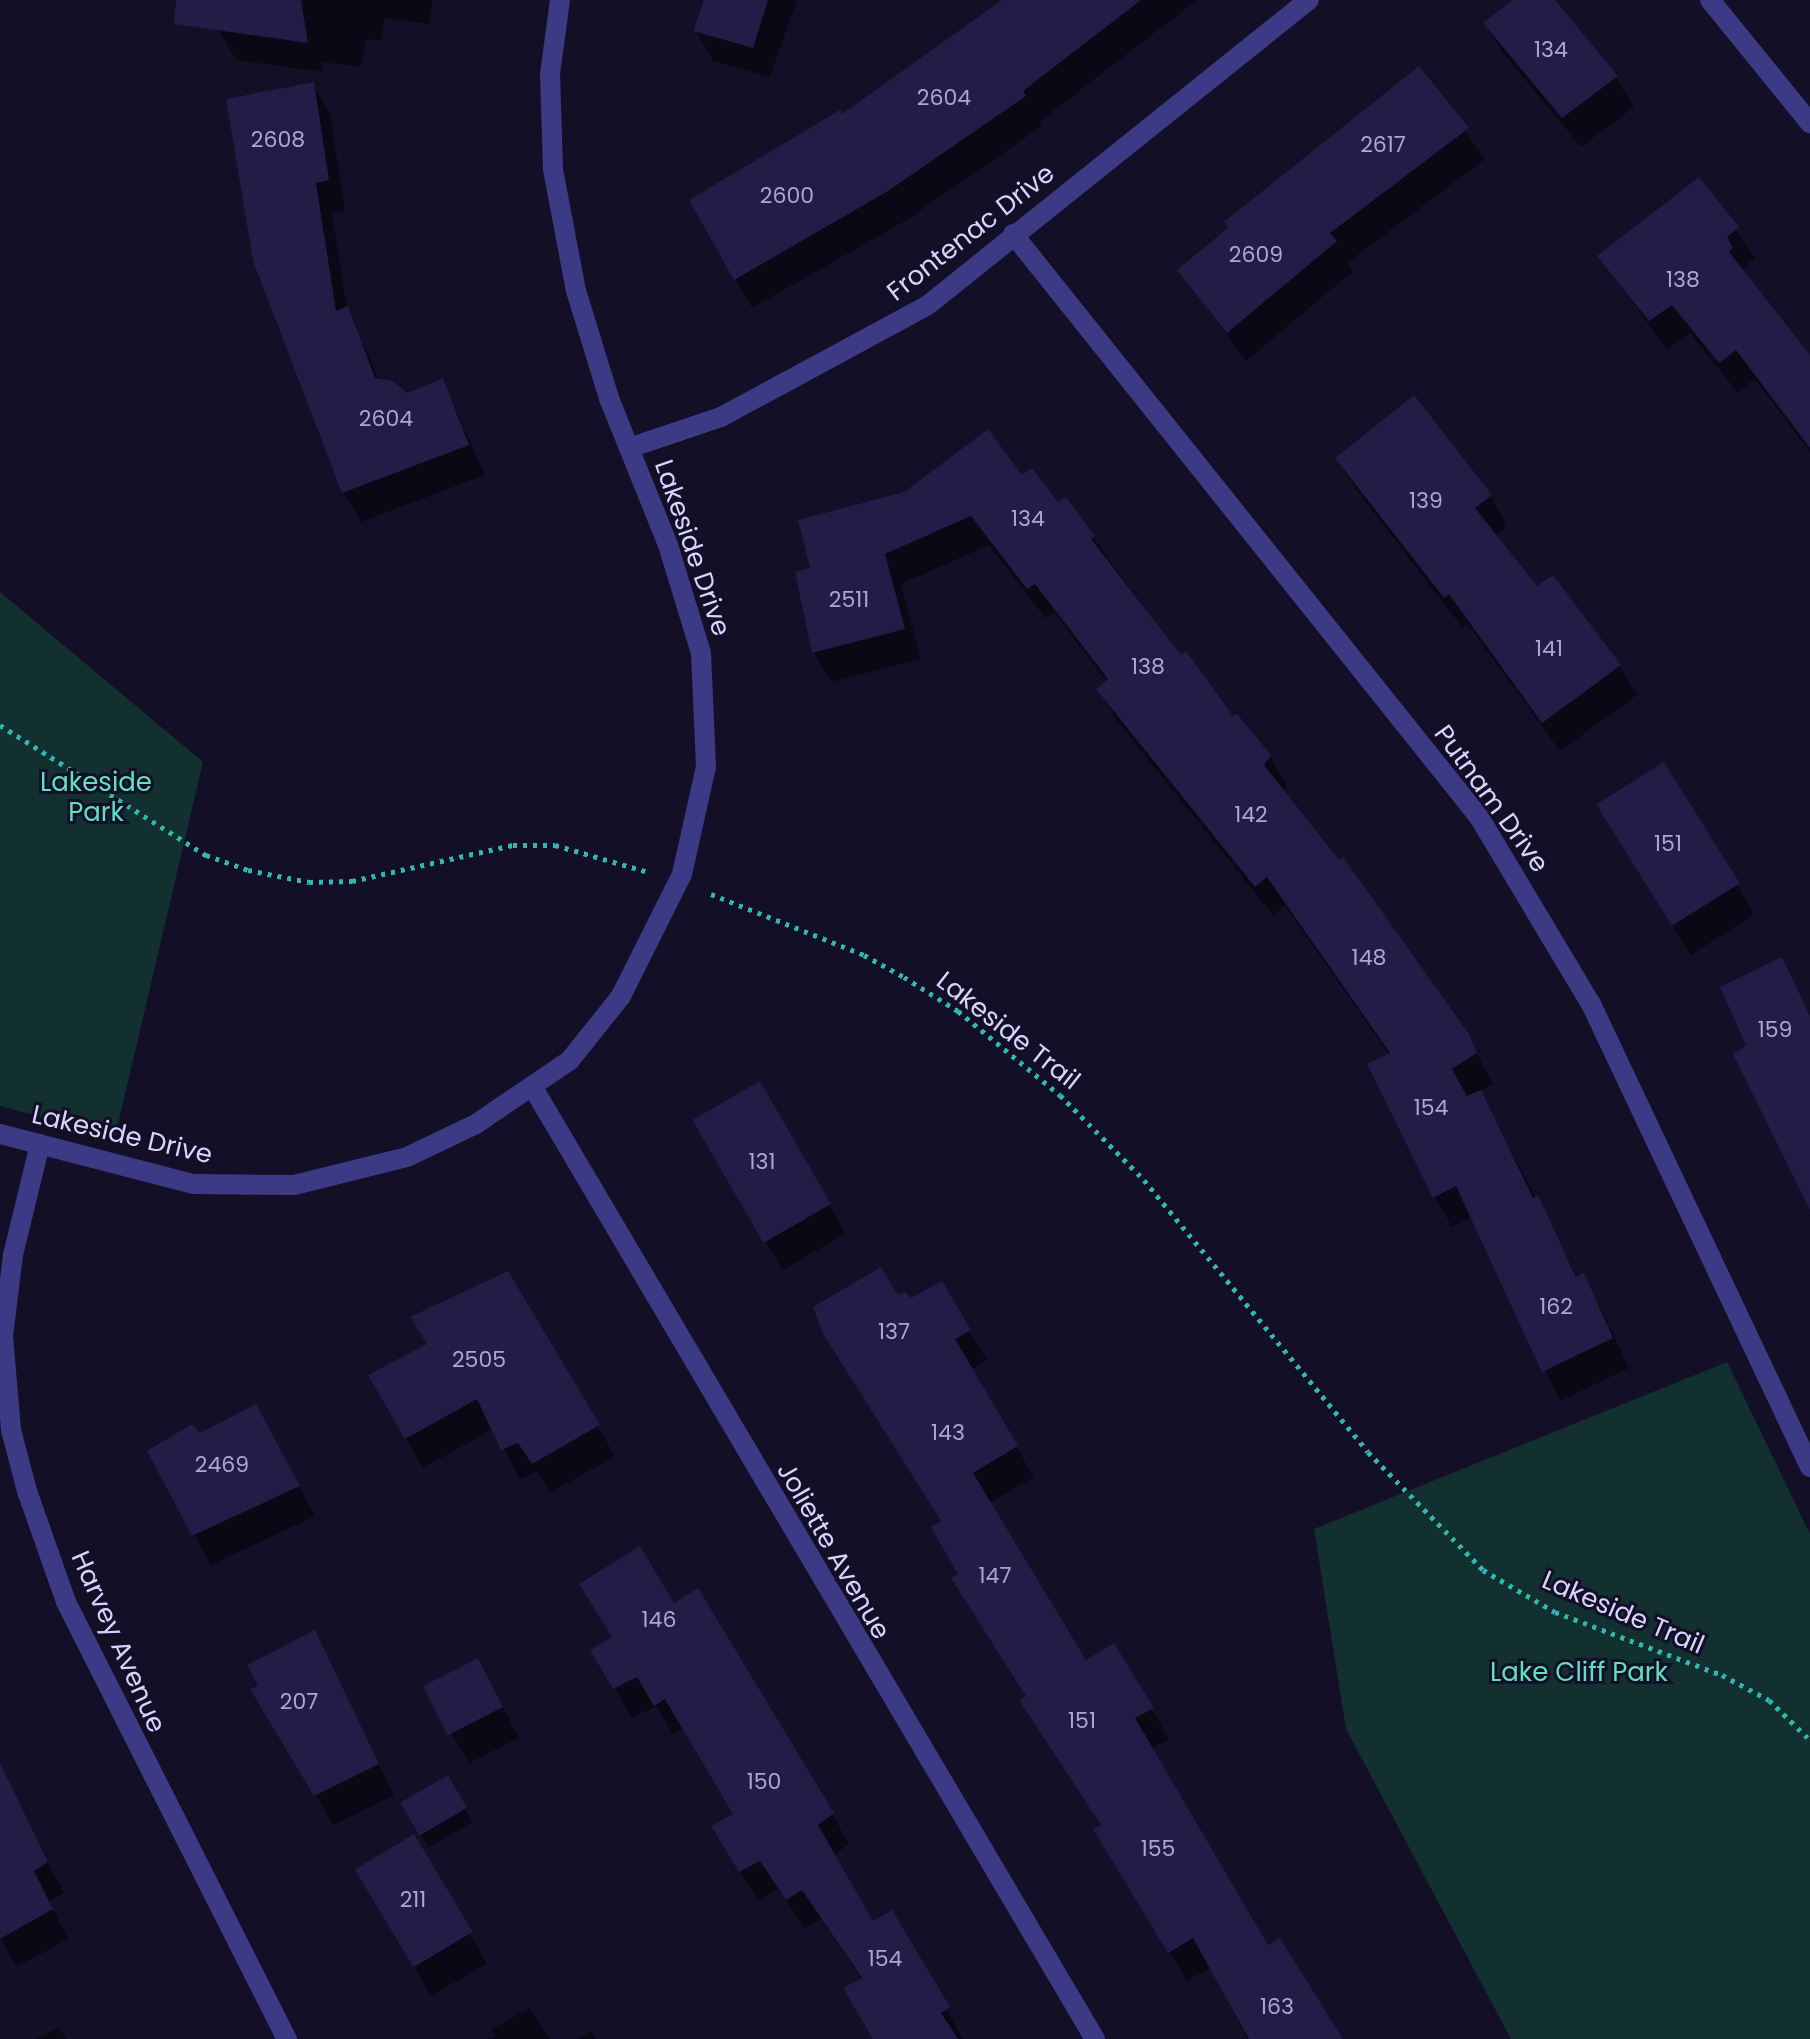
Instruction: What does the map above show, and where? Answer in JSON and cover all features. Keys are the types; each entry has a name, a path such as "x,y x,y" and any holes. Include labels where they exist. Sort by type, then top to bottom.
{"street":[{"name":"Lakeside Drive","path":"0,1134 194,1184 294,1185 407,1157 476,1124 570,1060 621,996 678,882 706,767 701,653 668,545 629,448 576,291 553,169 550,74 560,0"},
{"name":"Frontenac Drive","path":"629,448 721,417 841,356 928,305 1309,0"},
{"path":"1710,0 1810,123"},
{"name":"Putnam Drive","path":"1013,234 1479,817 1591,1004 1810,1467"},
{"name":"Joliette Avenue","path":"532,1086 1095,2039"},
{"name":"Harvey Avenue","path":"40,1144 13,1255 3,1336 11,1430 27,1491 72,1616 287,2039"}],"path":[{"name":"Lakeside Trail","path":"0,725 206,855 248,870 309,882 352,881 499,847 555,845 678,882 864,955 958,1011 1060,1095 1144,1180 1368,1452 1483,1570 1555,1612 1722,1675 1769,1700 1810,1740"}],"green space":[{"name":"Lakeside Park","path":"0,592 203,762 115,1137 0,1106"},
{"name":"Lake Cliff Park","path":"1727,1362 1810,1534 1810,2039 1511,2039 1346,1729 1314,1529"}],"building":[{"path":"176,0 301,0 308,43 174,24"},
{"path":"704,0 768,0 753,48 693,31"},
{"path":"1002,0 1141,0 1023,91 1026,96 888,191 734,280 689,200 840,110 842,114"},
{"path":"1513,0 1555,0 1618,76 1562,118 1483,23"},
{"path":"1419,66 1469,128 1330,233 1337,241 1227,333 1177,270 1229,227 1224,222"},
{"path":"314,82 329,180 316,183 336,311 348,306 375,378 393,381 407,393 443,378 469,445 342,493 253,261 226,99"},
{"path":"1699,177 1739,227 1727,237 1733,248 1729,252 1810,355 1810,448 1736,350 1719,363 1672,305 1649,321 1597,256"},
{"path":"1414,395 1492,495 1475,508 1537,586 1553,575 1621,665 1542,723 1449,594 1444,598 1335,458"},
{"path":"988,429 1022,475 1032,468 1058,502 1066,497 1095,536 1091,539 1181,655 1186,651 1233,716 1237,714 1271,755 1264,765 1339,860 1343,857 1469,1034 1477,1053 1452,1069 1467,1096 1481,1090 1533,1198 1538,1195 1576,1277 1584,1273 1613,1338 1542,1372 1456,1186 1433,1198 1367,1064 1390,1053 1267,877 1255,887 1096,689 1108,679 1035,584 1027,589 971,516 885,554 905,629 812,653 795,572 810,568 798,520 904,492"},
{"path":"1664,762 1740,883 1672,926 1596,804"},
{"path":"1782,957 1810,1016 1810,1210 1733,1054 1746,1045 1720,987"},
{"path":"760,1081 831,1204 763,1243 692,1120"},
{"path":"881,1267 898,1295 905,1292 911,1298 942,1281 971,1330 955,1339 1018,1446 973,1473 1086,1660 1114,1643 1154,1708 1135,1718 1268,1945 1280,1938 1343,2039 1249,2039 1193,1938 1168,1953 1093,1829 1101,1825 1019,1700 1026,1696 951,1578 958,1574 931,1527 941,1521 822,1332 813,1307"},
{"path":"508,1271 600,1425 532,1464 518,1443 501,1450 477,1399 405,1439 368,1375 427,1344 410,1317"},
{"path":"256,1404 300,1486 192,1536 147,1451 192,1424 200,1433"},
{"path":"640,1546 674,1603 698,1588 834,1813 818,1825 873,1921 892,1910 950,2007 941,2013 958,2039 873,2039 843,1988 862,1978 802,1890 786,1900 760,1861 739,1872 711,1826 733,1814 665,1699 654,1706 637,1677 613,1689 590,1650 612,1637 579,1584"},
{"path":"315,1630 379,1764 314,1796 250,1689 258,1686 247,1665"},
{"path":"478,1658 503,1707 448,1735 423,1686"},
{"path":"0,1763 48,1862 34,1871 53,1909 0,1939"},
{"path":"448,1775 467,1808 419,1835 400,1802"},
{"path":"414,1834 473,1932 414,1967 355,1870"}]}
